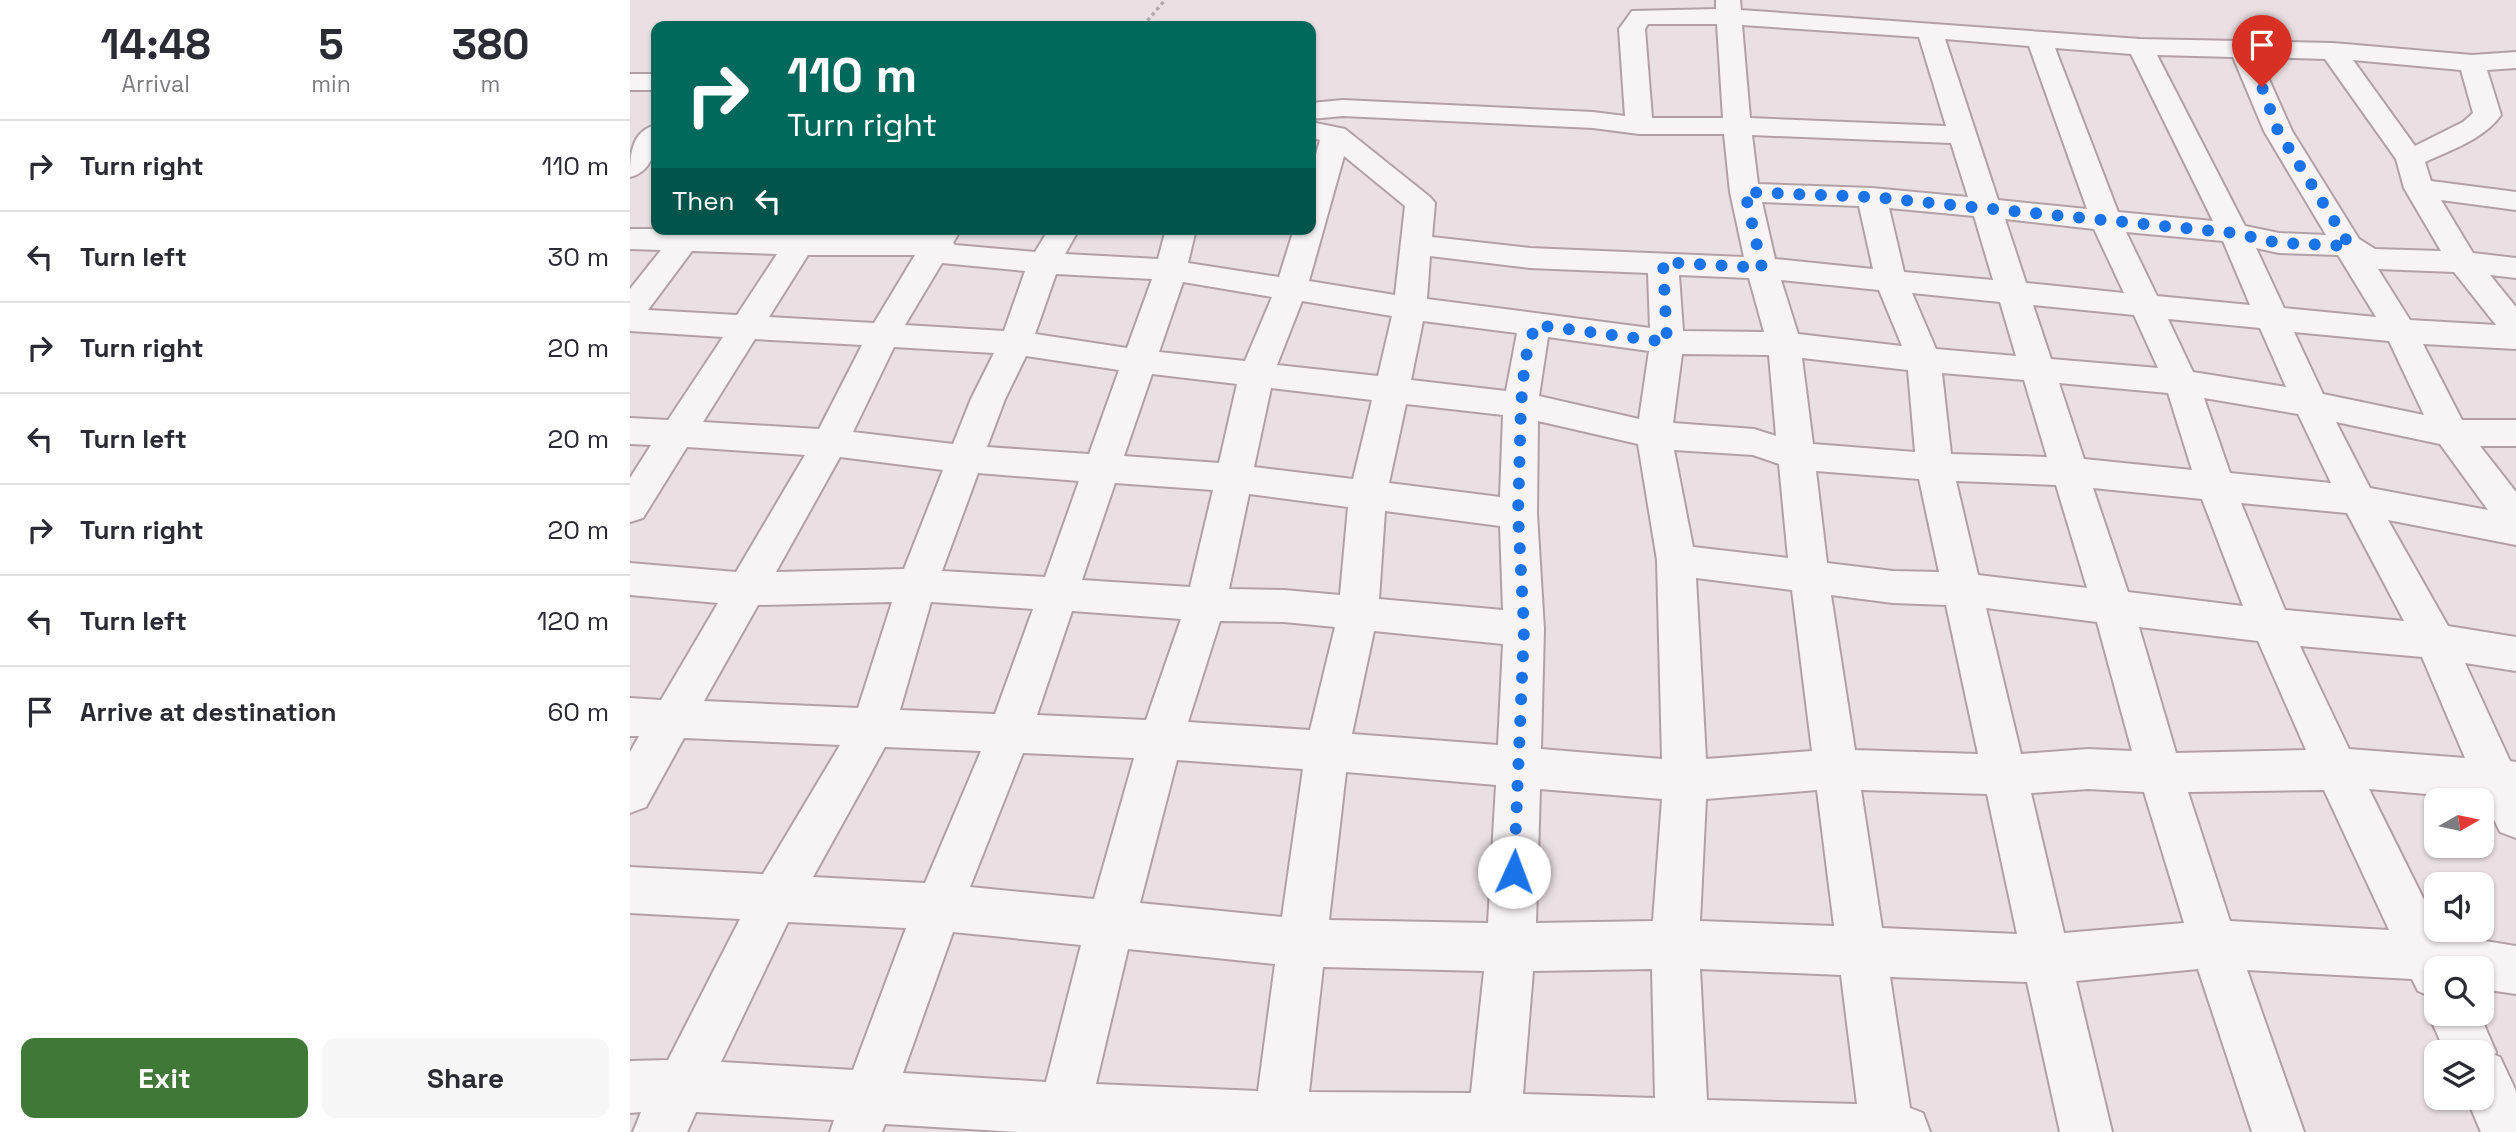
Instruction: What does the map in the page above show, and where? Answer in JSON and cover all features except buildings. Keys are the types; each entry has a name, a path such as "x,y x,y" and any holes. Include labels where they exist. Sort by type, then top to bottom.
{"street":[{"path":"1730,9 1737,126 1745,192 1762,268 1784,344 1809,575 1887,1132"},
{"path":"1639,126 1632,29 1638,19 1641,16 1730,9 1930,32 2140,47 2333,51 2472,63 2516,61"},
{"path":"1930,32 2039,368 2214,944 2278,1132"},
{"path":"2039,39 2106,221 2181,382 2216,487 2270,626 2427,956"},
{"path":"2140,47 2234,233 2311,404 2358,500 2435,640 2506,781 2516,817"},
{"path":"2243,49 2278,131 2400,331 2451,433 2516,520"},
{"path":"2333,51 2410,159 2420,188 2463,262 2516,329"},
{"path":"2410,159 2473,128 2487,115 2472,63"},
{"path":"630,82 651,82"},
{"path":"1316,111 1343,108 1594,120 1639,126 1737,126 1964,135"},
{"path":"1279,1125 1327,751 1358,613 1368,494 1410,308 1420,202 1323,132 1316,186"},
{"path":"630,168 651,140"},
{"path":"2420,188 2516,201"},
{"path":"1745,192 1872,197 2234,233 2279,243 2350,246 2368,259 2463,262 2516,268"},
{"path":"1872,197 1891,281 1924,360 1934,467 2086,1132"},
{"path":"862,1115 938,907 1009,734 1059,596 1171,270 1180,235"},
{"path":"1062,1121 1161,740 1206,603 1258,373 1290,290 1307,235"},
{"path":"630,310 688,236"},
{"path":"630,239 688,236 941,237"},
{"path":"630,508 802,237"},
{"path":"941,237 947,254 1054,246 1171,270 1290,290 1667,342 1784,344 1924,360 2181,382 2311,404 2451,433 2516,433"},
{"path":"630,793 650,719 746,589 830,443 883,337 941,237"},
{"path":"1416,245 1530,258 1762,268 2400,331 2516,338"},
{"path":"659,1132 680,1085 776,897 873,728 917,585 988,399 1016,343 1054,246"},
{"path":"1663,262 1667,342 1654,435 1676,560 1685,780 1675,944 1682,1129"},
{"path":"630,320 1016,343 1138,361 1521,405 1654,435 1754,442 1797,456 1934,467 2071,472 2358,500 2516,530"},
{"path":"1494,1126 1511,948 1524,629 1518,514 1521,405 1525,360 1535,325"},
{"path":"630,431 830,443 965,459 1235,478 1518,514"},
{"path":"1676,560 1892,587 1962,589 2270,626 2435,640 2516,654"},
{"path":"630,579 746,589 917,585 1059,596 1284,606 1524,629"},
{"path":"650,719 1161,740 1685,780 1836,769 2004,775 2088,769 2160,773 2363,769 2506,781"},
{"path":"630,890 938,907 1301,943 1511,948 1675,944 2048,959 2214,944 2424,965"},
{"path":"2494,969 2516,970"},
{"path":"630,1087 680,1085 862,1115 1279,1125 1904,1132"},
{"path":"2494,1101 2508,1132"}],"path":[{"path":"1147,21 1165,0"}],"route":[{"path":"1514,872 1524,629 1518,514 1521,405 1525,360 1535,325 1667,342 1663,262 1762,268 1745,192 1872,197 2234,233 2279,243 2350,246 2278,131 2262,87"}]}
